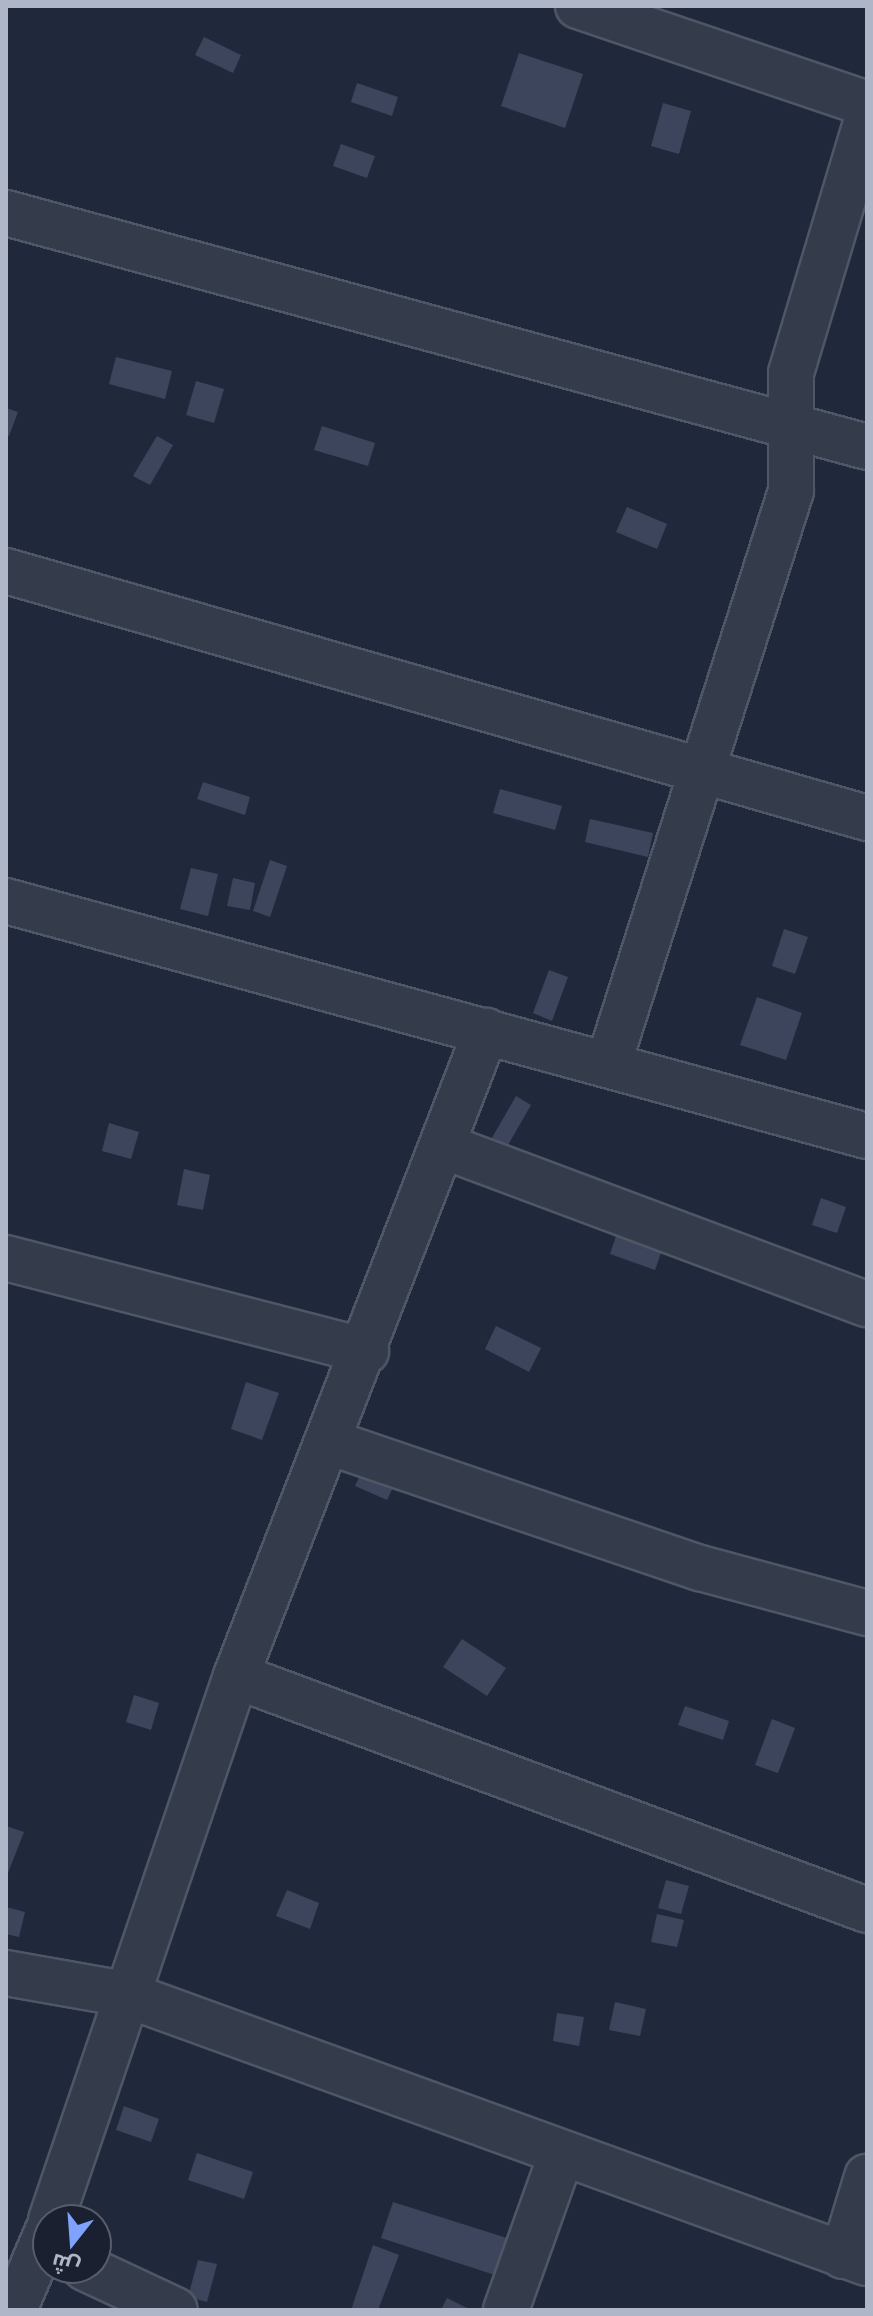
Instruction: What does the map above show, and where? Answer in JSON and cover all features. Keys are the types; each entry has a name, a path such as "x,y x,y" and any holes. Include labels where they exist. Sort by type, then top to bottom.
{"street":[{"path":"578,6 867,104"},
{"path":"609,1062 791,491 791,373 867,119"},
{"path":"6,213 789,423 867,447"},
{"path":"6,571 867,818"},
{"path":"6,901 609,1062 867,1136"},
{"path":"51,2204 236,1676 332,1443 446,1147 486,1031"},
{"path":"446,1147 867,1304"},
{"path":"6,1258 366,1351"},
{"path":"332,1443 675,1560 867,1613"},
{"path":"236,1676 867,1910"},
{"path":"6,1973 125,1994 560,2158 855,2260 867,2177"},
{"path":"506,2310 560,2158"},
{"path":"14,2310 32,2259"},
{"path":"112,2281 175,2310"}],"building":[{"path":"204,37 241,55 233,73 195,55"},
{"path":"519,53 583,74 565,128 501,106"},
{"path":"357,83 398,97 392,116 351,102"},
{"path":"663,103 691,111 679,154 651,146"},
{"path":"341,144 375,156 367,178 333,166"},
{"path":"116,357 172,371 165,399 109,384"},
{"path":"196,381 224,389 214,423 186,415"},
{"path":"6,408 18,412 9,436 6,435"},
{"path":"322,426 375,443 368,466 314,450"},
{"path":"157,436 173,445 150,485 133,476"},
{"path":"627,507 667,524 657,549 616,532"},
{"path":"203,782 250,797 245,815 197,799"},
{"path":"500,789 562,806 555,830 493,813"},
{"path":"590,819 653,833 648,857 585,842"},
{"path":"270,860 287,866 270,917 253,911"},
{"path":"191,868 218,874 208,916 180,909"},
{"path":"233,878 255,883 250,910 227,906"},
{"path":"784,929 808,937 795,974 772,966"},
{"path":"549,970 568,977 552,1021 533,1013"},
{"path":"757,997 802,1013 786,1060 740,1045"},
{"path":"516,1096 531,1105 504,1152 489,1143"},
{"path":"109,1123 139,1132 131,1159 102,1151"},
{"path":"184,1169 210,1175 203,1210 177,1205"},
{"path":"821,1198 846,1207 837,1233 812,1225"},
{"path":"618,1230 664,1244 655,1270 610,1254"},
{"path":"496,1326 541,1348 529,1372 485,1349"},
{"path":"246,1382 279,1393 262,1440 231,1429"},
{"path":"366,1463 398,1477 387,1500 355,1486"},
{"path":"462,1639 506,1668 487,1696 443,1667"},
{"path":"134,1695 159,1703 151,1730 126,1722"},
{"path":"685,1706 729,1721 723,1740 678,1725"},
{"path":"772,1719 795,1728 778,1773 755,1765"},
{"path":"6,1826 24,1832 6,1878"},
{"path":"666,1880 689,1886 681,1914 658,1908"},
{"path":"287,1890 319,1903 310,1929 276,1916"},
{"path":"6,1907 25,1912 19,1937 6,1934"},
{"path":"657,1914 684,1920 677,1947 651,1942"},
{"path":"615,2002 646,2009 640,2036 609,2030"},
{"path":"557,2013 584,2017 579,2046 553,2041"},
{"path":"124,2106 159,2119 151,2142 116,2130"},
{"path":"197,2153 253,2172 244,2199 188,2180"},
{"path":"393,2202 510,2239 498,2276 381,2238"},
{"path":"373,2245 399,2255 378,2310 351,2310"},
{"path":"198,2260 217,2264 207,2302 188,2297"},
{"path":"447,2298 471,2310 441,2310"}]}
